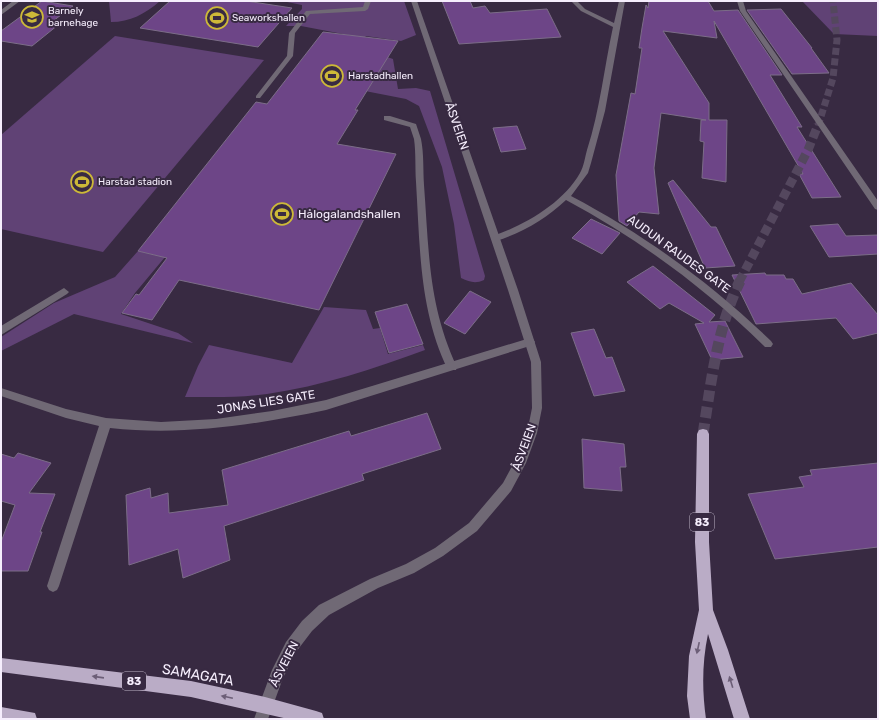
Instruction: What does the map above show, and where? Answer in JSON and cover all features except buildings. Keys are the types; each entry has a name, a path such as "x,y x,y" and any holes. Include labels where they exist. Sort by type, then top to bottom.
{"highway":[{"name":"83","path":"698,719 695,696 696,656 706,610 702,542 703,434"},
{"name":"83","path":"706,610 721,650 742,719"},
{"name":"SAMAGATA","path":"1,665 191,689 263,712 316,719"},
{"path":"1,715 29,719"}],"street":[{"path":"1,13 17,1"},
{"path":"258,97 290,56 292,49 290,36 308,12 365,9 368,1"},
{"name":"ÅSVEIEN","path":"263,712 277,675 290,647 307,626 324,610 374,583 410,569 439,552 472,527 507,487 532,433 537,408 536,362 496,238 414,1"},
{"path":"574,1 582,10 615,26"},
{"path":"496,238 511,234 543,215 565,196 584,173 595,137 605,93 615,26 622,1"},
{"path":"740,1 743,11 878,207"},
{"path":"386,118 404,122 413,126 417,134 420,149 419,176 423,235 433,324 443,352 452,367"},
{"name":"AUDUN RAUDES GATE","path":"565,196 622,227 702,283 732,308 768,344"},
{"path":"1,331 64,292"},
{"name":"JONAS LIES GATE","path":"1,392 76,416 106,423 154,426 200,426 291,413 326,405 530,342"},
{"path":"53,586 106,423"}],"shaded area":[{"path":"109,1 160,1 149,10 131,19 111,22"},
{"path":"282,1 404,1 416,35 401,41 366,36 364,38 301,26 286,26 302,9 302,5"},
{"path":"802,1 878,1 878,36 834,34"},
{"name":"Harstad stadion","path":"115,36 264,60 103,252 1,229 1,135"},
{"path":"387,57 393,59 398,89 416,88 430,91 485,276 484,280 472,282 461,278 454,224 442,167 419,106 406,99 365,91"},
{"path":"138,251 165,257 135,293 121,314 178,333 193,343 74,314 1,351 1,337 54,303 115,277"},
{"path":"324,307 366,310 373,329 380,328 388,354 423,345 425,350 386,364 327,382 287,391 247,396 185,397 209,345 292,363"}],"tunnel":[{"path":"818,126 833,78 837,40 833,1"},
{"path":"739,282 808,150 818,125"},
{"path":"703,434 720,337 732,299 740,281"}],"place":[{"name":"Barnely barnehage","path":"32,17"},
{"name":"Seaworkshallen","path":"217,18"},
{"name":"Harstadhallen","path":"332,76"},
{"name":"Harstad stadion","path":"82,182"},
{"name":"Hålogalandshallen","path":"282,214"}]}
